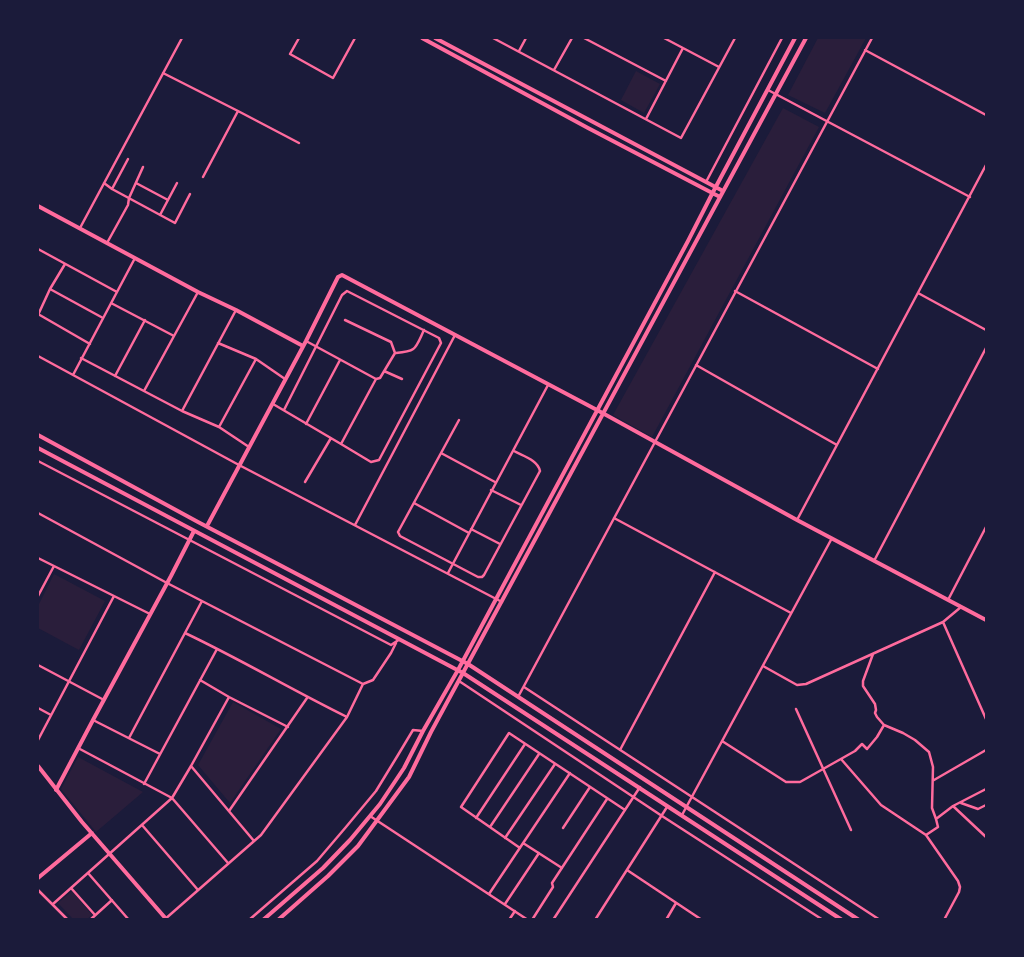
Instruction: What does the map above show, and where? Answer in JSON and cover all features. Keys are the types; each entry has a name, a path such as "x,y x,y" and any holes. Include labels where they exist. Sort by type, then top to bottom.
{"street":[{"path":"80,228 182,38"},
{"path":"299,38 290,54 333,78 355,38"},
{"path":"422,38 720,197"},
{"path":"436,38 723,191"},
{"path":"493,38 682,138 735,38"},
{"path":"519,51 526,38"},
{"path":"554,70 572,38"},
{"path":"584,38 666,81"},
{"path":"664,38 719,67"},
{"path":"706,182 782,38"},
{"path":"264,920 323,868 350,840 380,804 404,768 688,241 794,38"},
{"path":"278,920 328,876 358,846 409,777 431,732 806,38"},
{"path":"518,697 872,38"},
{"path":"646,119 683,48"},
{"path":"865,50 986,115"},
{"path":"163,73 299,143"},
{"path":"767,90 970,197"},
{"path":"203,177 238,111"},
{"path":"112,189 128,160"},
{"path":"797,520 986,165"},
{"path":"107,243 128,205 129,198 144,167"},
{"path":"104,183 175,223 190,194"},
{"path":"136,183 168,200"},
{"path":"160,215 176,183"},
{"path":"38,206 198,292 304,344 316,347 376,379"},
{"path":"38,249 117,292"},
{"path":"73,375 135,258"},
{"path":"65,264 38,314 90,344"},
{"path":"198,533 205,525 249,447 338,276 342,275 986,620"},
{"path":"50,289 103,318"},
{"path":"272,404 371,462 379,460 442,343 439,338 347,291 342,294 284,410"},
{"path":"735,291 878,369"},
{"path":"144,391 198,292"},
{"path":"918,293 986,330"},
{"path":"111,303 174,336"},
{"path":"182,411 236,310"},
{"path":"115,376 144,320"},
{"path":"345,320 391,342 395,353"},
{"path":"395,353 408,352 416,348 424,330"},
{"path":"355,526 455,335"},
{"path":"218,343 256,359 285,378"},
{"path":"874,561 986,348"},
{"path":"341,444 376,379 380,378 395,353"},
{"path":"38,356 239,465 502,602"},
{"path":"81,358 182,411 220,427 249,447"},
{"path":"220,427 256,359"},
{"path":"306,424 340,360"},
{"path":"696,365 837,445"},
{"path":"384,370 402,379"},
{"path":"448,574 548,384"},
{"path":"459,420 398,532 400,536 478,577 482,577 540,471 538,464 514,451"},
{"path":"38,435 468,664 859,920"},
{"path":"305,482 331,438"},
{"path":"38,448 398,640 458,670 842,920"},
{"path":"441,453 496,482"},
{"path":"38,461 391,645 398,640"},
{"path":"492,490 521,505"},
{"path":"414,503 469,533"},
{"path":"38,513 167,583 363,684"},
{"path":"614,518 791,614"},
{"path":"948,600 986,527"},
{"path":"471,529 500,544"},
{"path":"56,790 194,530"},
{"path":"682,815 832,538"},
{"path":"38,558 150,614"},
{"path":"38,596 54,566"},
{"path":"620,750 715,572"},
{"path":"38,740 114,596"},
{"path":"129,738 202,600"},
{"path":"763,666 797,685 806,684 943,622 961,607"},
{"path":"943,622 986,719"},
{"path":"185,633 217,648 307,698 347,717"},
{"path":"38,766 165,919 261,835 347,717 363,684 373,680 398,640"},
{"path":"144,784 217,648"},
{"path":"873,654 862,686 874,704 875,713 884,725 915,740 928,752 933,767 932,808 938,827 926,835"},
{"path":"38,665 104,700"},
{"path":"200,680 288,727"},
{"path":"459,681 823,920"},
{"path":"524,687 880,920"},
{"path":"52,904 172,798 229,697"},
{"path":"230,811 307,698"},
{"path":"38,708 51,715"},
{"path":"796,709 851,830"},
{"path":"93,720 160,754"},
{"path":"722,741 786,782 800,782 842,759 862,744 867,749 884,725"},
{"path":"249,920 317,861 376,790 413,730 423,730"},
{"path":"520,848 461,807 509,733 625,810"},
{"path":"476,818 525,744"},
{"path":"78,748 172,798 228,864"},
{"path":"933,781 986,750"},
{"path":"490,827 539,753"},
{"path":"842,759 882,805 926,835 958,881 959,892 944,920"},
{"path":"505,838 555,764"},
{"path":"191,766 254,841"},
{"path":"489,894 570,773"},
{"path":"563,828 590,787"},
{"path":"552,920 640,787"},
{"path":"936,819 953,806 986,789"},
{"path":"532,920 553,887 552,883 608,799"},
{"path":"959,803 978,809 986,805"},
{"path":"595,920 668,806"},
{"path":"953,806 986,837"},
{"path":"370,816 528,920"},
{"path":"142,825 198,890"},
{"path":"38,878 92,833"},
{"path":"523,843 562,868"},
{"path":"505,904 539,853"},
{"path":"627,870 702,920"},
{"path":"88,873 128,919"},
{"path":"71,888 95,915"},
{"path":"38,890 68,920"},
{"path":"90,920 112,900"},
{"path":"666,920 676,903"},
{"path":"509,920 515,911"}],"shaded area":[{"path":"818,38 866,38 825,113 788,95"},
{"path":"636,71 660,84 644,113 621,100"},
{"path":"783,108 819,127 652,437 613,415"},
{"path":"54,574 105,601 79,650 38,628 38,606"},
{"path":"233,702 281,729 230,803 198,765"},
{"path":"78,757 143,792 96,832 61,789"},
{"path":"72,891 92,915 87,919 73,919 58,903"}]}
